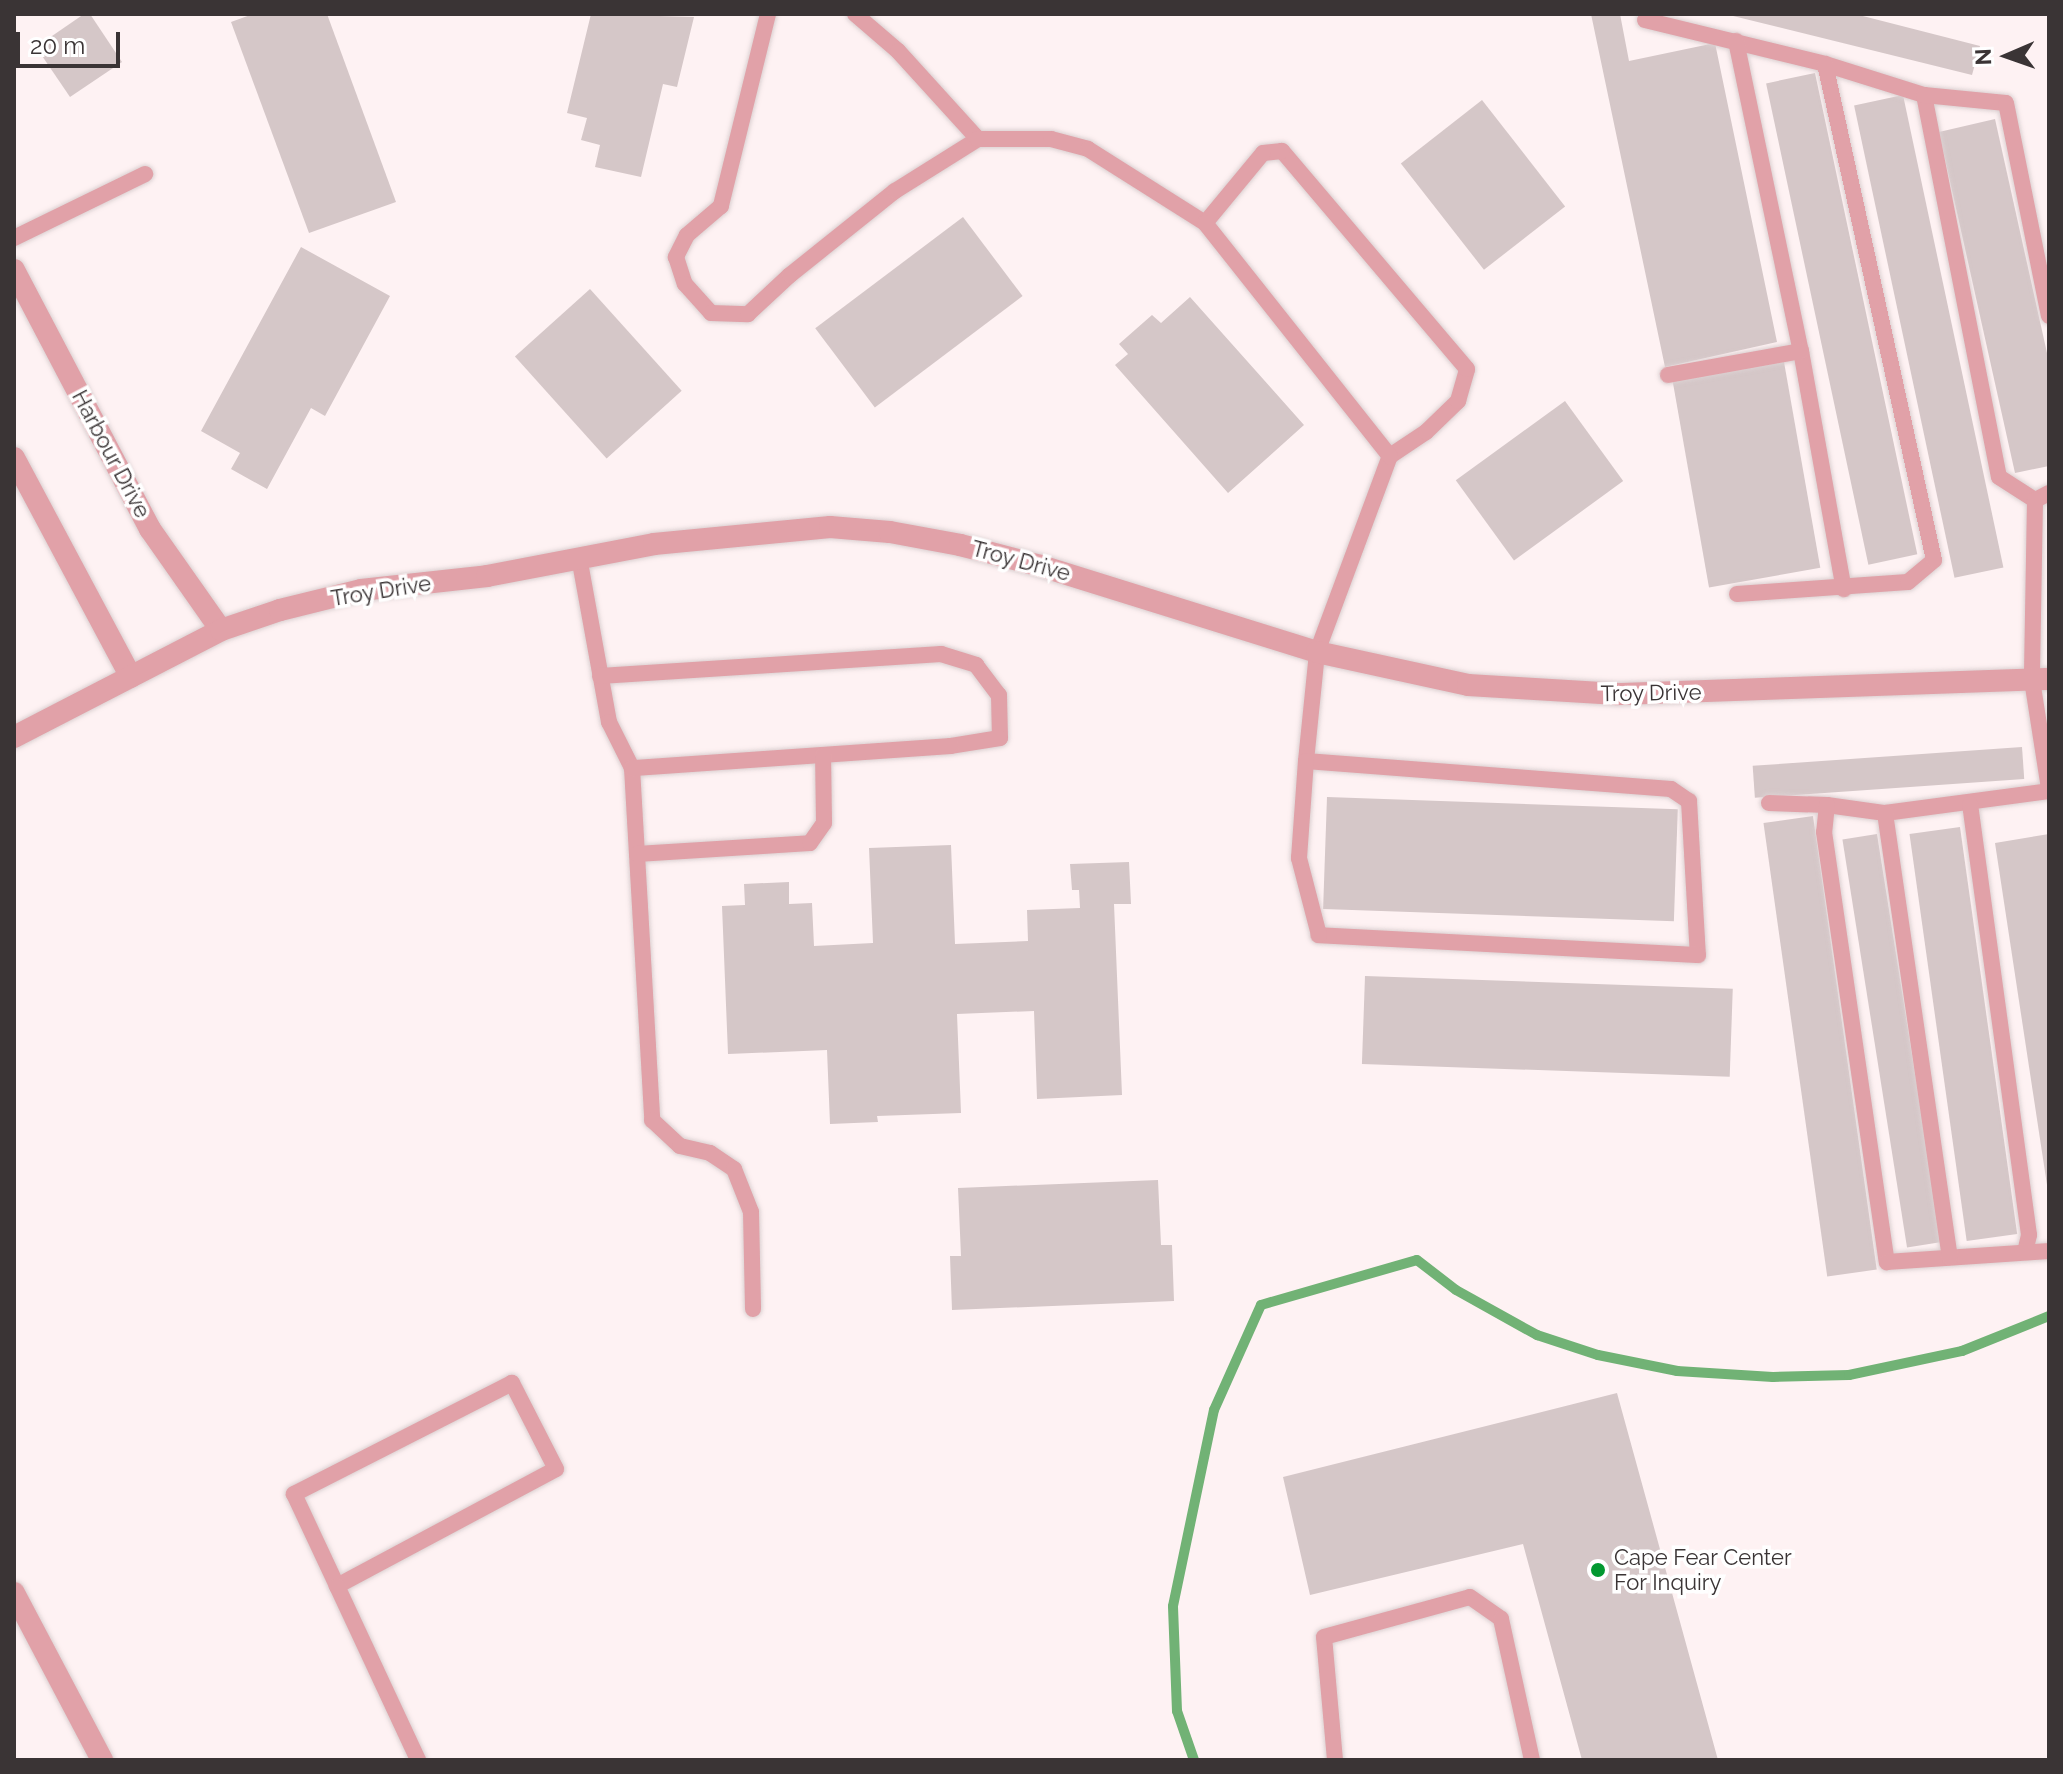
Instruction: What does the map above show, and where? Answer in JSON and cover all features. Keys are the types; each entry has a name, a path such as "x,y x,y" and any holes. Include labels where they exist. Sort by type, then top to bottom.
{"street":[{"name":"Harbour Drive","path":"14,270 150,529 221,630"},
{"path":"14,458 131,677"},
{"name":"Troy Drive","path":"14,737 221,630 280,610 361,590 487,576 579,557 764,531 830,527 890,532 960,545 1041,566 1317,652 1468,685 1537,692 1633,694 2041,680"},
{"path":"14,1593 102,1760"}],"lane":[{"path":"768,14 721,206 687,235 676,257 685,284 711,313 748,314 790,275 895,191 978,139 1051,139 1088,149 1205,223 1390,456"},
{"path":"855,14 898,51 978,139"},
{"path":"1645,20 1825,64 1924,95 2006,103 2049,316"},
{"path":"1736,41 1801,351 1844,589"},
{"path":"1737,594 1844,589 1908,582 1934,560 1825,64"},
{"path":"1769,803 1827,805 1885,813 1970,804 2049,790 2041,680 2042,496 1999,477 1924,95"},
{"path":"1205,223 1263,153 1282,151 1467,369 1458,401 1426,432 1390,456 1317,652 1306,761 1299,858 1319,935 1698,955 1689,801 1671,789 1306,761"},
{"path":"14,238 145,174"},
{"path":"1668,375 1801,351"},
{"path":"579,557 609,722 632,768 652,1120 680,1146 710,1153 734,1169 751,1212 753,1309"},
{"path":"600,676 941,654 976,665 999,695 1000,738 950,746 632,768"},
{"path":"637,854 810,843 824,823 823,755"},
{"path":"1970,804 2029,1235 2025,1252"},
{"path":"1827,805 1824,832 1887,1262 2049,1251"},
{"path":"1885,813 1950,1257"},
{"path":"337,1586 556,1469 512,1383 294,1494 418,1760"},
{"path":"1335,1760 1324,1637 1470,1597 1501,1619 1532,1760"}],"building":[{"path":"84,14 90,14 122,62 70,97 36,47"},
{"path":"253,14 327,14 396,202 309,233 231,22"},
{"path":"591,14 694,17 677,87 663,84 641,177 595,167 600,145 581,140 587,118 567,113"},
{"path":"1591,14 1620,14 1629,61 1715,43 1777,342 1665,367"},
{"path":"1855,14 1980,46 1972,75 1729,15"},
{"path":"1815,73 1917,554 1868,565 1766,83"},
{"path":"1903,95 2003,567 1955,578 1854,105"},
{"path":"1482,100 1565,206 1484,270 1401,163"},
{"path":"1995,119 2049,362 2049,466 2015,473 1939,132"},
{"path":"963,217 1023,296 875,407 815,328"},
{"path":"301,247 390,296 325,416 311,408 267,489 231,469 240,453 201,431"},
{"path":"590,289 682,391 607,458 515,357"},
{"path":"1190,297 1304,425 1228,493 1115,365 1128,354 1119,344 1152,315 1161,323"},
{"path":"1784,362 1820,568 1709,587 1673,382"},
{"path":"1565,401 1623,481 1514,560 1456,480"},
{"path":"2022,747 2024,779 1755,798 1753,766"},
{"path":"1327,797 1678,809 1674,921 1323,909"},
{"path":"1813,816 1877,1270 1827,1277 1763,823"},
{"path":"1960,827 2017,1234 1967,1241 1909,834"},
{"path":"1877,834 1942,1242 1907,1247 1842,839"},
{"path":"2049,834 2049,1185 2047,1185 1995,843"},
{"path":"951,845 955,944 1028,941 1027,910 1080,908 1079,890 1072,890 1070,864 1129,862 1131,904 1114,904 1122,1095 1037,1099 1034,1011 957,1014 961,1113 877,1116 878,1122 830,1124 827,1050 728,1054 722,906 745,905 744,884 789,882 789,904 812,903 814,946 873,943 869,848"},
{"path":"1365,976 1733,989 1730,1077 1362,1064"},
{"path":"1158,1180 1161,1245 1172,1245 1174,1301 952,1310 950,1256 961,1256 958,1188"},
{"name":"Cape Fear Center For Inquiry","path":"1617,1393 1718,1760 1582,1760 1523,1544 1310,1595 1283,1477"}],"waterway":[{"path":"1194,1760 1177,1711 1173,1606 1214,1410 1261,1305 1417,1260 1456,1290 1537,1335 1598,1355 1677,1371 1773,1377 1849,1375 1962,1351 2049,1316"}],"place":[{"name":"Cape Fear Center For Inquiry","path":"1598,1570"}]}
